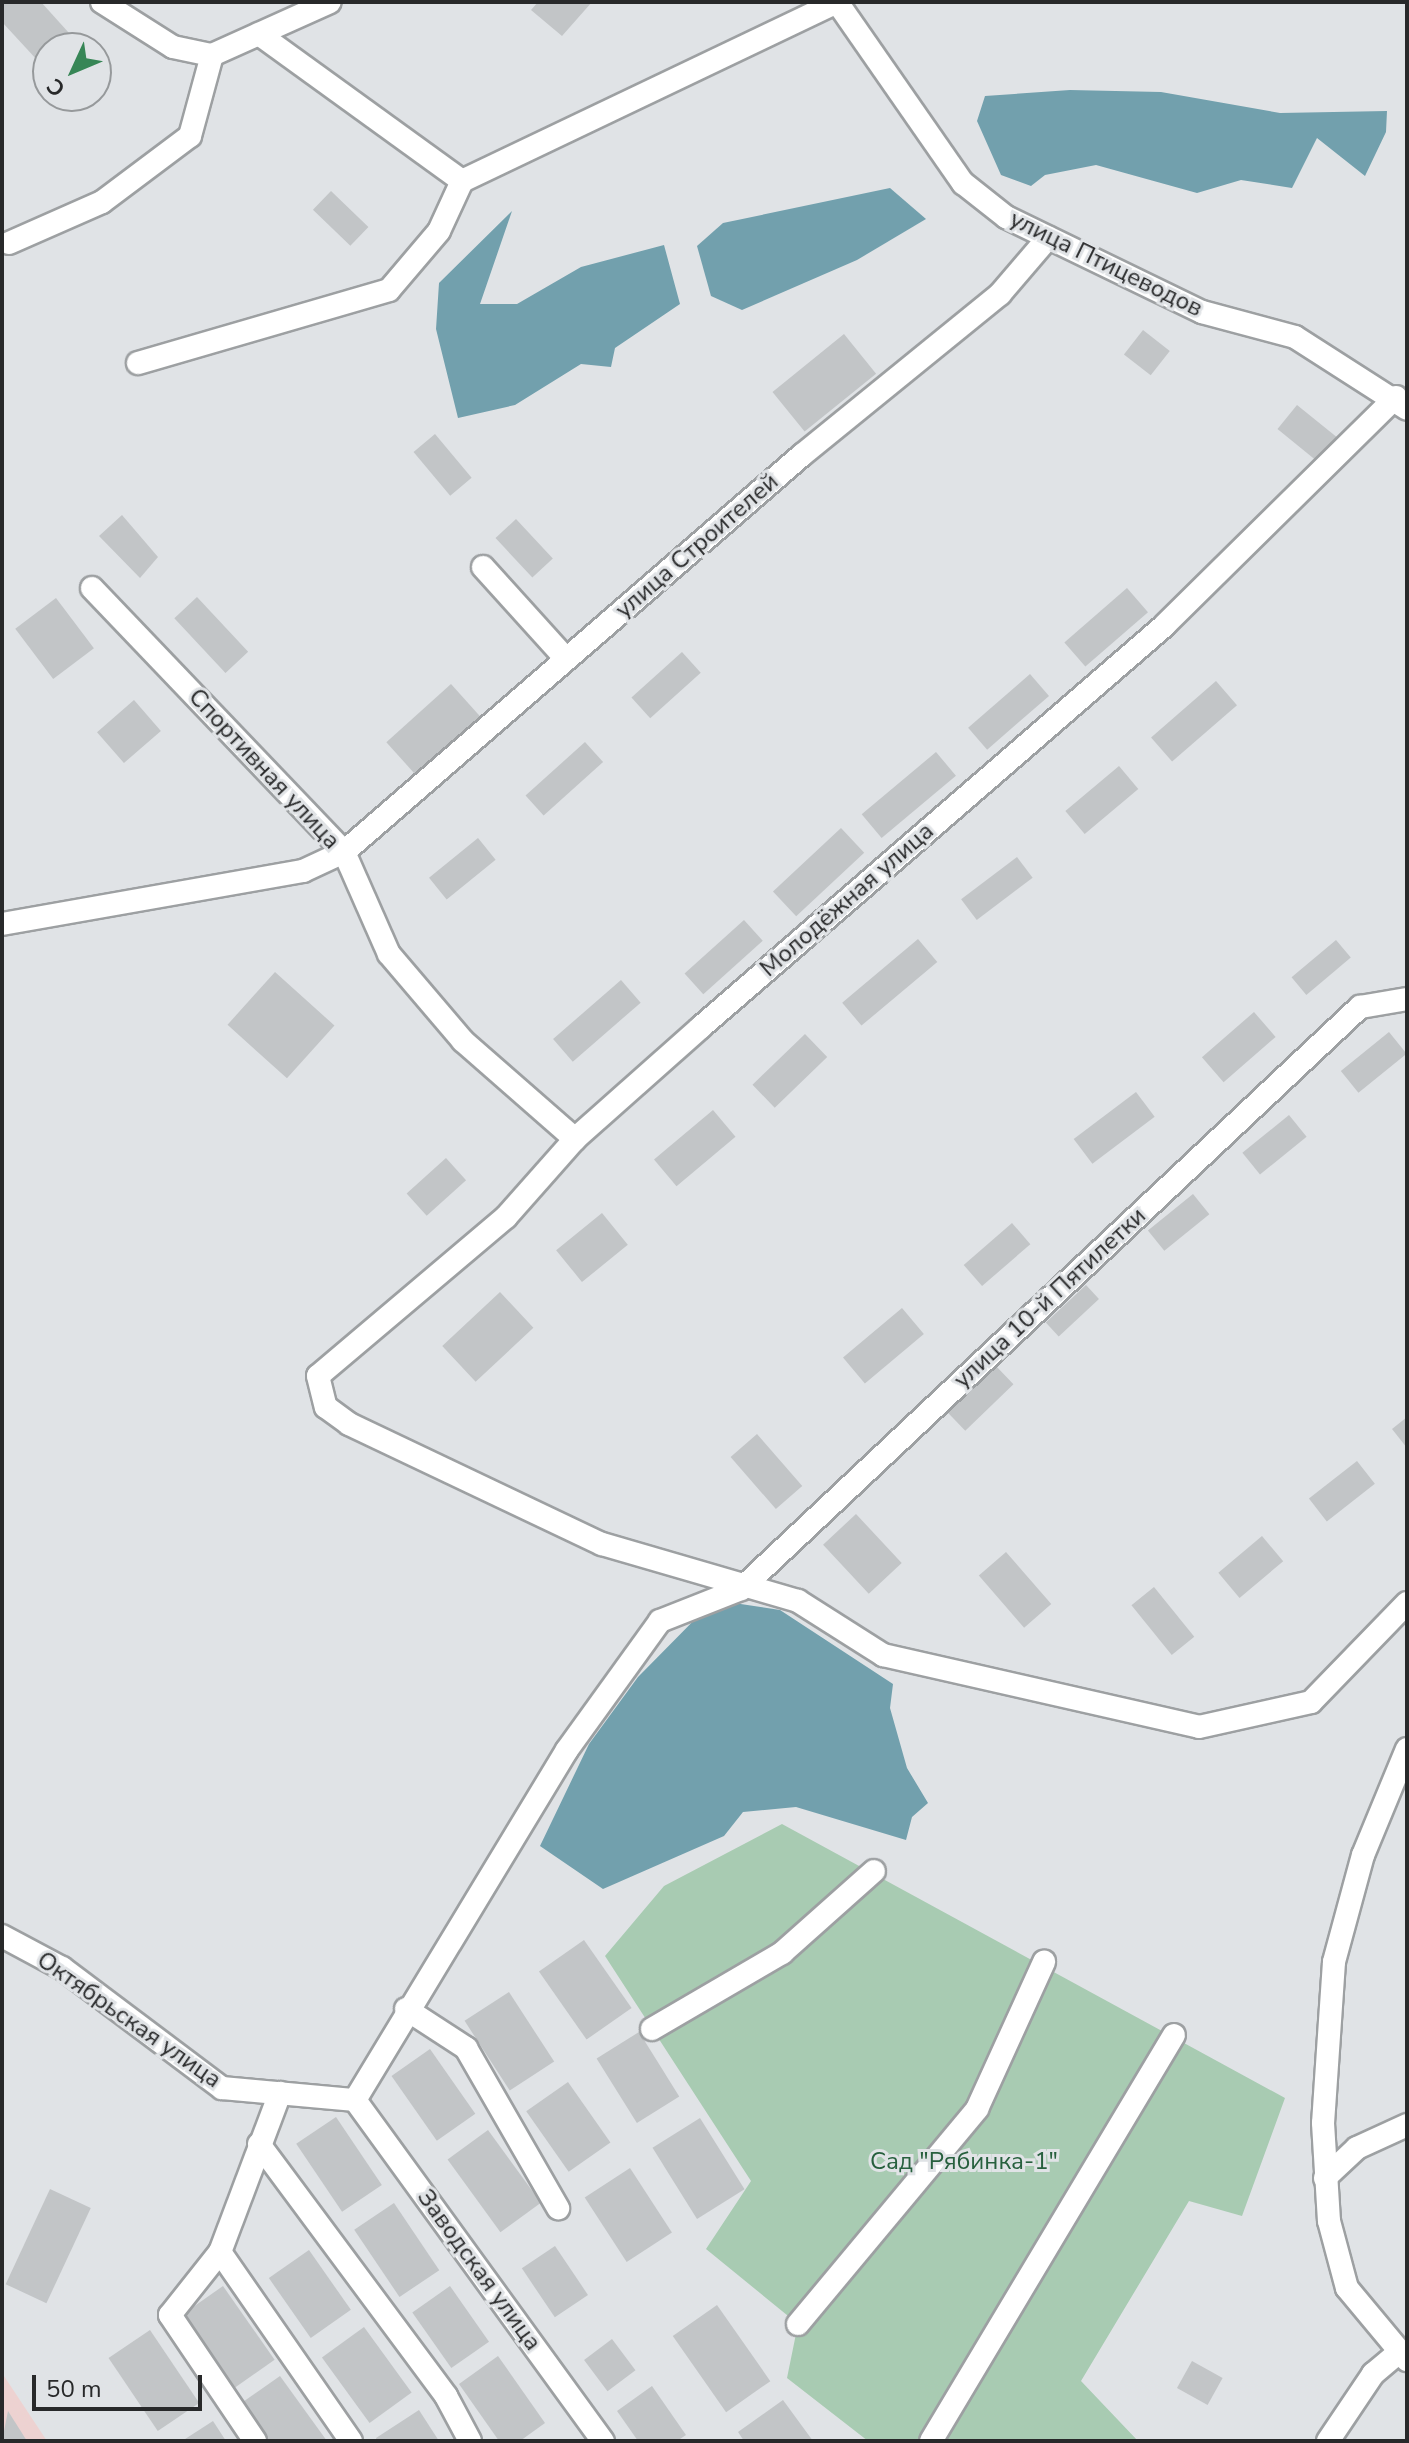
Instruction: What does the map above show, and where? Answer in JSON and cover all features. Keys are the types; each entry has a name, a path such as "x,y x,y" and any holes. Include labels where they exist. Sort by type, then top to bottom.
{"street":[{"path":"102,2 173,47 212,55 330,2"},
{"path":"138,363 389,290 439,231 462,181 837,2"},
{"name":"улица Птицеводов","path":"837,2 963,183 1048,238 1202,312 1295,337 1401,403"},
{"path":"259,34 462,181"},
{"path":"9,243 102,202 190,136 212,55"},
{"name":"улица Строителей","path":"2,924 303,871 344,852 566,659 1000,294 1048,238"},
{"name":"Молодёжная улица","path":"741,1589 602,1544 326,1407 318,1376 506,1217 575,1139 1165,625 1401,403"},
{"path":"483,567 566,659"},
{"name":"Спортивная улица","path":"92,588 344,852 389,954 463,1041 575,1139"},
{"name":"улица 10-й Пятилетки","path":"741,1589 1360,1007 1407,999"},
{"path":"355,2100 406,2009 567,1750 660,1621 741,1589 798,1601 883,1655 1199,1727 1311,1702 1407,1603"},
{"path":"1328,2441 1373,2374 1403,2356 1347,2288 1325,2178 1334,1962 1363,1855 1407,1749"},
{"path":"652,2029 782,1953 874,1871"},
{"name":"Октябрьская улица","path":"2,1936 62,1968 222,2088 355,2100"},
{"path":"798,2324 977,2109 1044,1962"},
{"path":"406,2009 466,2048 558,2208"},
{"path":"931,2441 1174,2035"},
{"path":"255,2441 170,2315 220,2252 280,2093"},
{"name":"Заводская улица","path":"355,2100 603,2441"},
{"path":"1325,2178 1357,2148 1407,2125"},
{"path":"259,2144 446,2396 470,2441"},
{"path":"220,2252 351,2441"}],"shaded area":[{"path":"2,2373 47,2441 2,2441"}],"green space":[{"name":"Сад \"Рябинка-1\"","path":"782,1824 1285,2098 1242,2216 1189,2201 1081,2381 1138,2441 868,2441 787,2378 798,2324 706,2249 751,2181 605,1956 664,1886"}],"water":[{"path":"1070,90 1161,92 1280,113 1387,111 1386,132 1365,176 1317,138 1292,188 1241,180 1197,193 1096,165 1045,175 1031,186 1001,175 977,121 985,96"},
{"path":"890,188 926,219 857,260 742,310 711,296 697,246 723,223"},
{"path":"512,211 480,304 517,304 581,267 664,245 680,304 615,348 611,367 581,364 515,405 458,418 436,329 439,283"},
{"path":"714,1600 780,1610 893,1684 890,1708 907,1768 928,1803 912,1817 906,1840 796,1807 743,1812 724,1836 603,1889 540,1846 589,1744 638,1677"}],"building":[{"path":"2,2 41,2 68,32 32,32 32,54 2,22"},
{"path":"538,2 592,2 562,36 531,10"},
{"path":"331,191 368,227 350,246 313,210"},
{"path":"1143,330 1170,351 1151,375 1124,354"},
{"path":"844,334 876,374 805,432 773,392"},
{"path":"1297,405 1337,437 1317,461 1277,429"},
{"path":"435,434 472,478 450,496 414,452"},
{"path":"122,515 158,557 140,578 99,536"},
{"path":"516,519 553,558 532,578 496,538"},
{"path":"1127,588 1148,612 1085,667 1064,642"},
{"path":"197,597 248,652 225,673 174,618"},
{"path":"56,598 94,648 53,679 15,629"},
{"path":"682,652 701,673 650,718 631,698"},
{"path":"1030,674 1049,696 987,750 968,728"},
{"path":"1216,681 1237,705 1172,762 1151,737"},
{"path":"451,684 482,719 418,777 386,742"},
{"path":"134,700 161,731 124,763 97,732"},
{"path":"585,742 603,762 544,816 526,796"},
{"path":"936,752 956,776 882,838 862,814"},
{"path":"1119,766 1138,789 1085,834 1065,811"},
{"path":"841,828 864,853 796,916 773,891"},
{"path":"478,838 496,860 447,899 429,878"},
{"path":"1017,857 1033,878 977,920 961,899"},
{"path":"744,920 763,941 703,994 685,974"},
{"path":"918,939 937,962 861,1026 842,1003"},
{"path":"1336,940 1351,958 1306,995 1292,977"},
{"path":"275,972 334,1026 287,1078 227,1025"},
{"path":"621,980 641,1003 573,1062 553,1039"},
{"path":"1254,1012 1276,1037 1224,1082 1202,1057"},
{"path":"1389,1032 1407,1054 1358,1093 1341,1071"},
{"path":"805,1034 827,1057 775,1108 752,1085"},
{"path":"1136,1092 1155,1117 1092,1164 1074,1139"},
{"path":"713,1110 735,1137 677,1186 654,1159"},
{"path":"1289,1115 1307,1137 1260,1175 1242,1153"},
{"path":"446,1158 466,1180 427,1216 407,1193"},
{"path":"1193,1194 1209,1214 1164,1251 1148,1231"},
{"path":"602,1213 628,1245 582,1282 556,1250"},
{"path":"1012,1223 1030,1244 982,1286 964,1265"},
{"path":"1086,1285 1099,1299 1059,1336 1046,1323"},
{"path":"500,1292 533,1328 476,1382 442,1346"},
{"path":"902,1308 924,1334 865,1384 843,1357"},
{"path":"994,1364 1013,1384 965,1431 946,1411"},
{"path":"1407,1417 1407,1448 1392,1429"},
{"path":"757,1434 802,1486 776,1509 731,1457"},
{"path":"1357,1461 1375,1484 1327,1521 1309,1499"},
{"path":"856,1514 902,1563 869,1594 823,1545"},
{"path":"1262,1536 1283,1561 1240,1598 1218,1573"},
{"path":"1006,1552 1051,1604 1024,1628 979,1576"},
{"path":"1154,1587 1194,1637 1172,1655 1131,1605"},
{"path":"584,1940 632,2008 587,2040 539,1972"},
{"path":"509,1992 554,2062 510,2090 465,2021"},
{"path":"639,2032 679,2096 637,2123 597,2058"},
{"path":"430,2049 475,2114 437,2141 391,2076"},
{"path":"568,2082 610,2143 569,2172 526,2111"},
{"path":"336,2117 382,2185 342,2212 296,2144"},
{"path":"700,2118 745,2189 697,2219 653,2148"},
{"path":"488,2130 541,2203 500,2232 448,2159"},
{"path":"630,2168 672,2233 627,2262 585,2197"},
{"path":"50,2189 91,2208 46,2303 6,2284"},
{"path":"394,2203 439,2270 400,2297 354,2230"},
{"path":"555,2246 588,2295 555,2317 522,2268"},
{"path":"309,2250 351,2310 311,2338 269,2278"},
{"path":"223,2286 275,2360 234,2388 182,2315"},
{"path":"450,2286 489,2342 451,2368 412,2312"},
{"path":"717,2305 770,2381 726,2412 673,2336"},
{"path":"364,2327 412,2393 370,2423 322,2358"},
{"path":"150,2330 199,2403 158,2431 109,2358"},
{"path":"612,2339 635,2370 608,2391 584,2360"},
{"path":"498,2356 545,2423 520,2441 499,2441 459,2384"},
{"path":"1192,2361 1223,2378 1208,2405 1177,2388"},
{"path":"280,2376 327,2441 267,2441 240,2404"},
{"path":"652,2386 686,2435 677,2441 638,2441 617,2411"},
{"path":"783,2400 813,2441 744,2441 738,2432"},
{"path":"419,2410 439,2441 377,2441 376,2438"},
{"path":"8,2411 27,2441 2,2441"},
{"path":"213,2421 226,2441 182,2441"}]}
